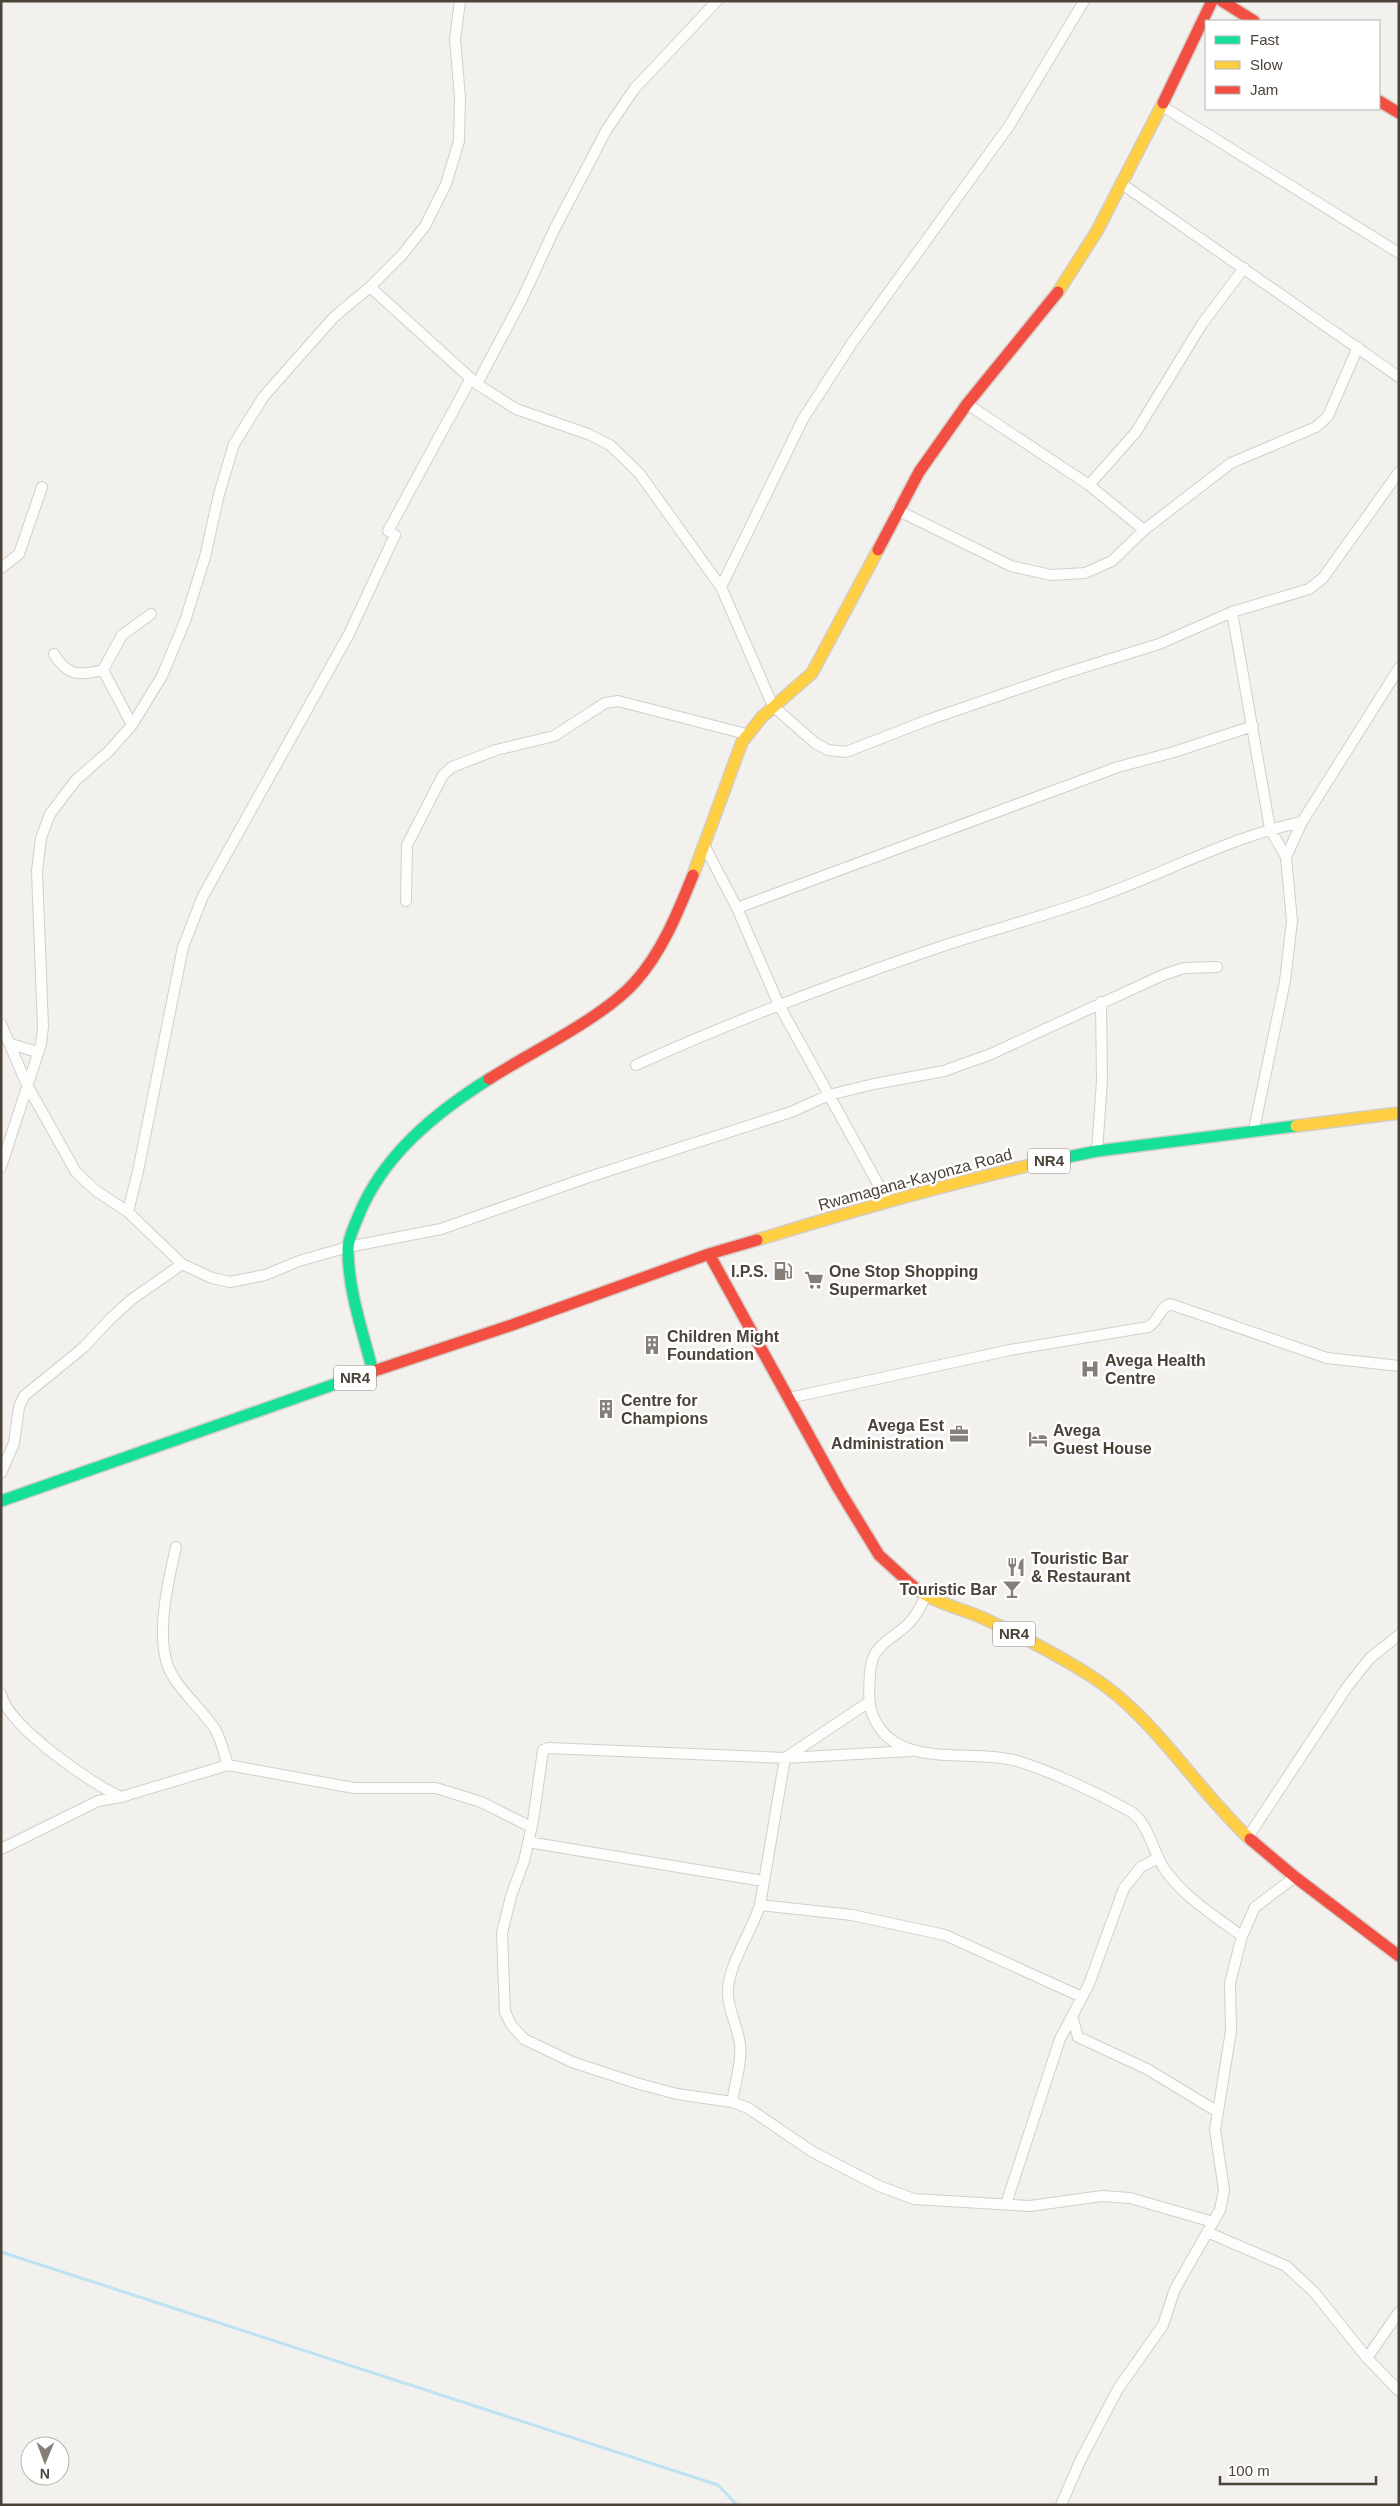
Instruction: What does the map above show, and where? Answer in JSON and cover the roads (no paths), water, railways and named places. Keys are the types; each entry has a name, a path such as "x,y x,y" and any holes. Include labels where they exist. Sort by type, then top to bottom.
{"main road":[{"path":"373,1372 357,1304 348,1247 360,1207 377,1180 407,1142 441,1113 512,1064 593,1015 634,983 664,939 704,845 734,761 746,734 774,706 799,688 812,673 897,510 919,472 966,404 1054,298 1097,231 1162,106 1212,1"},
{"path":"1222,1 1252,20"},
{"path":"1380,102 1399,113"},
{"name":"Rwamagana-Kayonza Road","path":"709,1254 887,1200 980,1176 1097,1151 1399,1113"},
{"name":"NR4","path":"1,1501 238,1417 512,1325 709,1254 838,1488 879,1555 896,1572 926,1596 1045,1649 1094,1678 1127,1704 1248,1836 1295,1877 1399,1956"}],"street":[{"path":"1,1167 11,1141 43,1027 38,887 41,838 50,814 76,780 109,751 132,725 162,676 185,621 205,558 219,494 234,444 264,396 334,317 370,287 402,255 424,226 446,184 460,141 460,98 455,39 460,1"},
{"path":"477,384 522,299 555,228 606,128 635,88 717,1"},
{"path":"721,587 803,419 852,343 1009,126 1084,1"},
{"path":"1162,106 1399,253"},
{"path":"1122,184 1399,377"},
{"path":"1088,484 1136,432 1202,324 1244,268"},
{"path":"370,287 477,384"},
{"path":"897,510 1011,566 1051,575 1085,573 1112,561 1144,530 1231,463 1316,427 1328,416 1358,347"},
{"path":"128,1212 183,947 203,896 349,634 395,535 388,531 470,380 516,409 588,434 610,445 639,473 721,587 774,706 815,743 828,750 846,752 928,720 1059,675 1159,644 1232,612 1309,589 1323,578 1399,472"},
{"path":"966,404 1088,484 1144,530"},
{"path":"1,568 19,554 42,487"},
{"path":"1232,612 1270,829 1286,857 1292,922 1285,981 1254,1130"},
{"path":"103,670 122,635 151,614"},
{"path":"54,654 62,666 76,674 103,670"},
{"path":"1286,857 1302,822 1399,668"},
{"path":"103,670 132,725"},
{"path":"406,901 407,845 437,785 452,767 496,750 554,736 605,703 618,701 746,734"},
{"path":"737,908 1118,767 1253,726"},
{"path":"636,1065 708,1032 779,1005 928,951 1100,896 1270,829 1302,822"},
{"path":"704,845 737,908 779,1005 887,1200"},
{"path":"1,1024 11,1044 26,1085 76,1172 95,1190 128,1212 182,1264 212,1278 230,1282 265,1274 299,1261 348,1247 441,1229 586,1178 782,1116 829,1095 874,1084 944,1071 991,1054 1101,1002 1184,968 1217,967"},
{"path":"1097,1151 1102,1081 1101,1002"},
{"path":"11,1044 37,1052"},
{"path":"1,1473 14,1443 19,1407 24,1396 84,1347 110,1318 131,1300 182,1264"},
{"path":"789,1398 1010,1350 1148,1327 1154,1324 1164,1306 1170,1304 1327,1358 1399,1366"},
{"path":"176,1547 168,1582 163,1644 166,1660 173,1678 216,1730 228,1765"},
{"path":"926,1596 910,1624 878,1649 873,1659 869,1702 874,1720 885,1735 903,1747 927,1754 998,1757 1012,1760 1106,1798 1131,1812 1142,1823 1165,1870 1193,1901 1242,1936"},
{"path":"1248,1836 1347,1687 1370,1658 1399,1635"},
{"path":"1,1694 3,1704 23,1729 105,1790 121,1797"},
{"path":"732,2102 740,2060 740,2045 728,1995 732,1973 760,1904 786,1758 869,1702"},
{"path":"916,1751 786,1758 548,1748 543,1750 532,1827 524,1861 510,1896 502,1933 505,2012 512,2026 524,2039 572,2062 677,2094 732,2102 748,2108 813,2152 879,2186 914,2199 1030,2206 1102,2196 1130,2198 1213,2222"},
{"path":"1,1849 98,1801 121,1797 228,1765 354,1788 436,1788 481,1802 532,1827"},
{"path":"528,1842 763,1881"},
{"path":"1006,2204 1060,2039 1089,1984 1124,1888 1141,1867 1158,1858"},
{"path":"1061,2505 1081,2459 1118,2390 1163,2325 1175,2289 1220,2210 1224,2190 1215,2130 1231,2031 1230,1983 1242,1936 1255,1908 1295,1877"},
{"path":"760,1904 852,1915 945,1935 1082,1997"},
{"path":"1072,2016 1078,2037 1147,2069 1218,2112"},
{"path":"1207,2232 1286,2266 1314,2292 1367,2358 1399,2391"},
{"path":"1367,2358 1399,2312"}],"waterway":[{"path":"1,2252 718,2485 737,2505"}],"place":[{"name":"I.P.S.","path":"783,1271"},
{"name":"One Stop Shopping Supermarket","path":"814,1280"},
{"name":"Children Might Foundation","path":"652,1345"},
{"name":"Avega Health Centre","path":"1090,1369"},
{"name":"Centre for Champions","path":"606,1409"},
{"name":"Avega Est Administration","path":"959,1434"},
{"name":"Avega Guest House","path":"1038,1439"},
{"name":"Touristic Bar & Restaurant","path":"1016,1567"},
{"name":"Touristic Bar","path":"1012,1589"}]}
